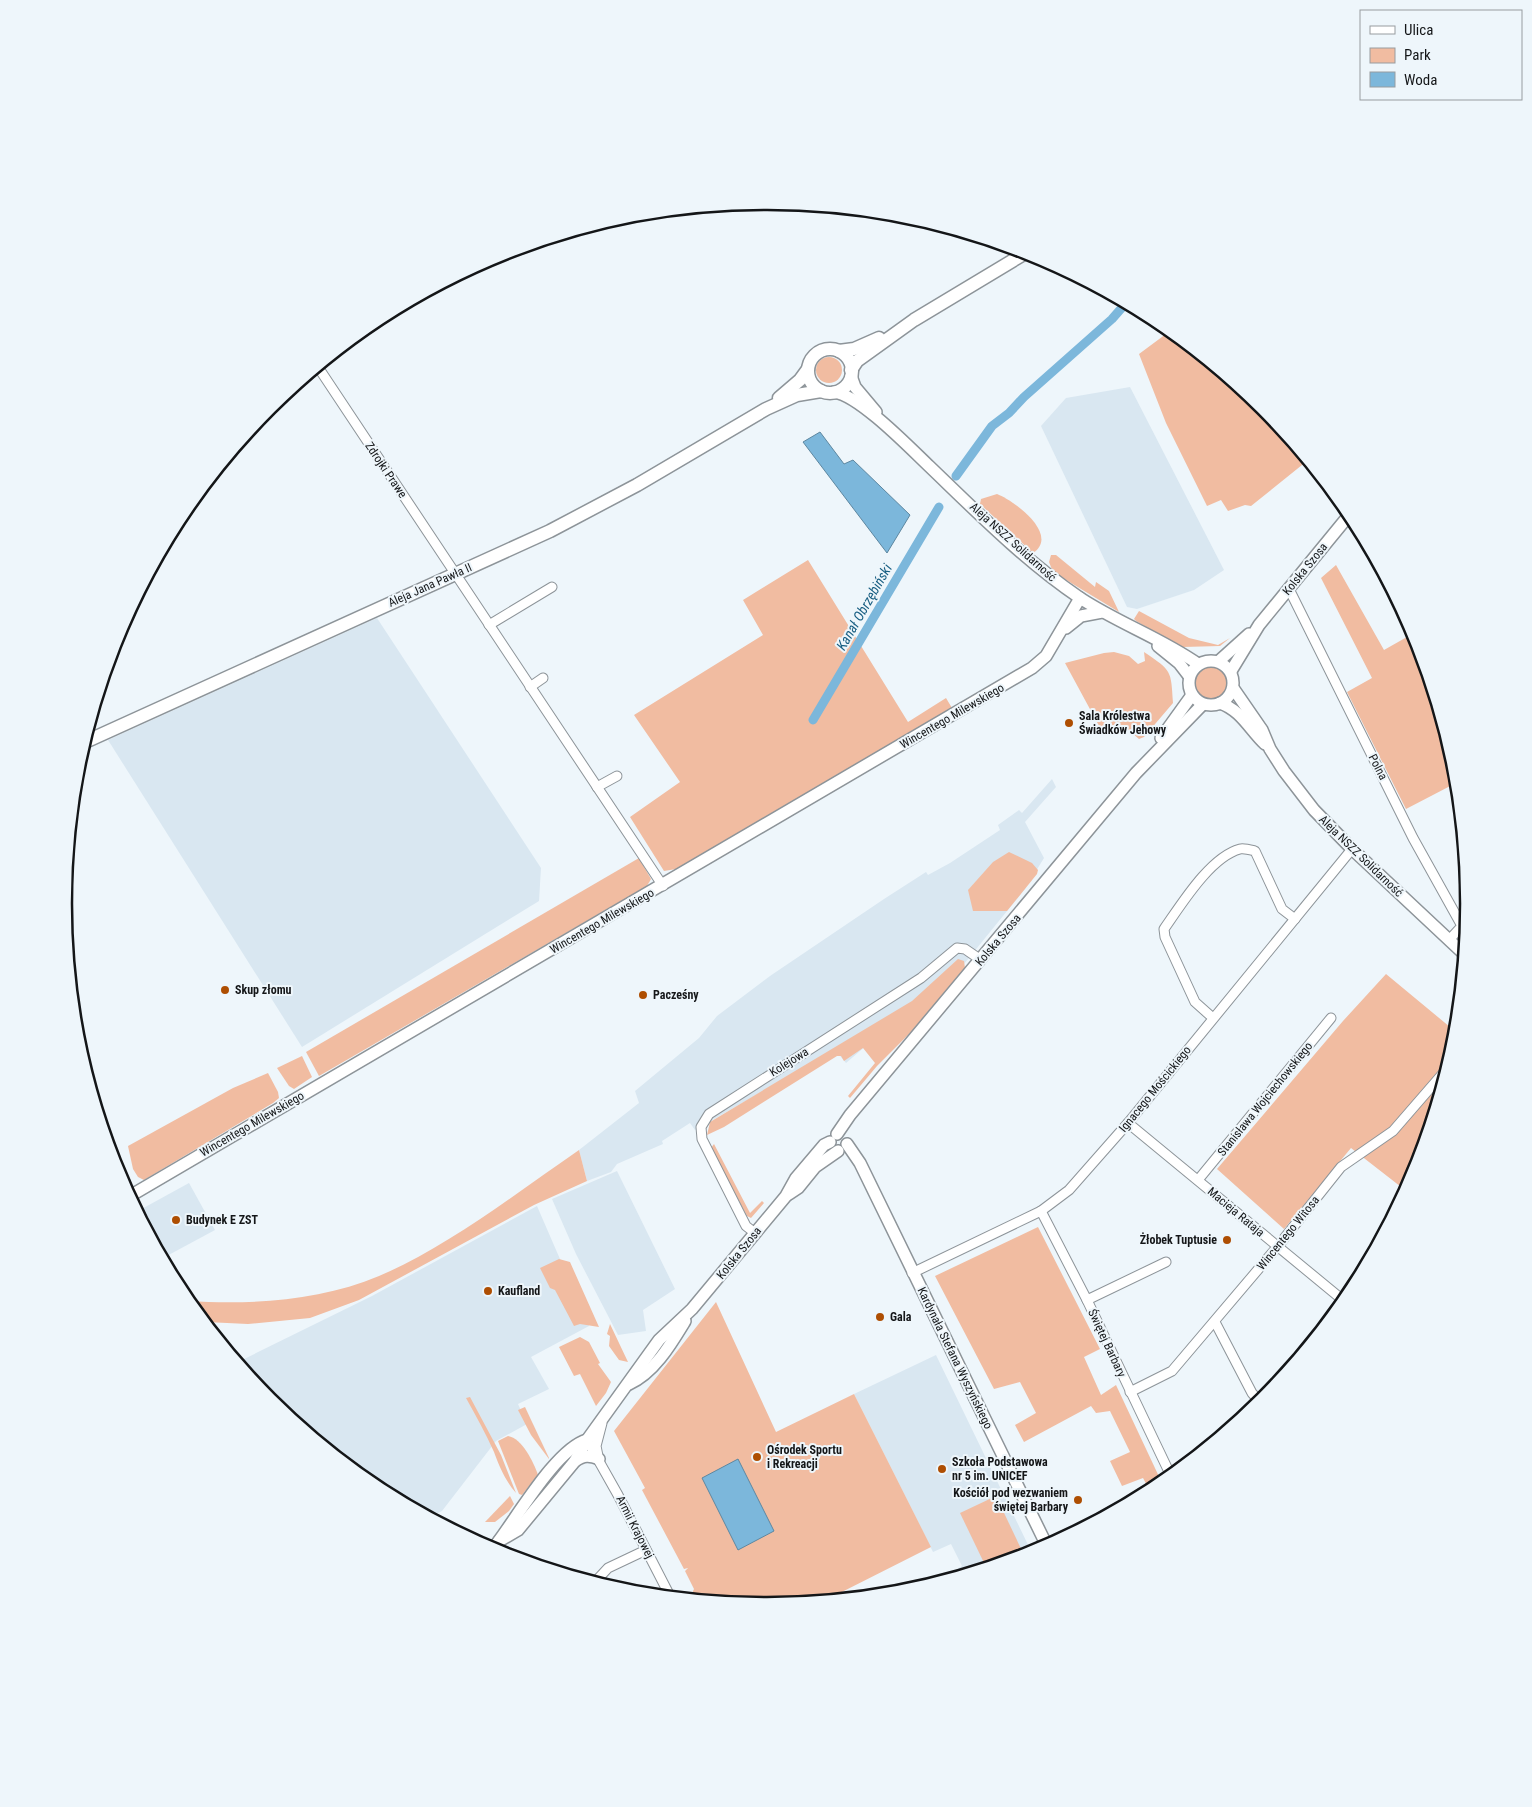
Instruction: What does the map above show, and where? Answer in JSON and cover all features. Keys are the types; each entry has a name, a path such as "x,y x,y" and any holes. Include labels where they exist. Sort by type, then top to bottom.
{"main road":[{"path":"914,320 854,349 839,351 832,349 818,352 813,356 808,370 811,382 821,391 834,392 845,386 857,361 914,320 1017,258"},
{"path":"839,351 848,359 851,373"},
{"name":"Aleja Jana Pawła II","path":"766,409 800,380 808,370"},
{"name":"Aleja Jana Pawła II","path":"93,738 591,510 766,409 797,395 821,391"}],"street":[{"name":"Zdrojki Prawe","path":"321,372 663,886"},
{"name":"Aleja NSZZ Solidarność","path":"851,373 860,392 892,430"},
{"name":"Aleja NSZZ Solidarność","path":"834,392 845,394 892,430 1030,561 1102,612 1147,636 1164,642 1198,664"},
{"name":"Kolska Szosa","path":"1230,671 1259,625 1345,521"},
{"path":"488,625 552,587"},
{"name":"Polna","path":"1288,589 1413,838 1459,921"},
{"name":"Wincentego Milewskiego","path":"136,1193 663,886 1032,668 1046,656 1063,631 1080,598"},
{"name":"Wincentego Milewskiego","path":"1063,631 1082,616 1102,612"},
{"name":"Kolska Szosa","path":"1219,661 1259,625"},
{"name":"Aleja NSZZ Solidarność","path":"1147,636 1179,663 1189,676"},
{"path":"1208,660 1219,661 1230,671 1234,679 1233,688 1228,697 1220,703 1212,705 1203,704 1192,694 1188,683 1189,676 1198,664 1208,660"},
{"path":"530,688 543,678"},
{"name":"Aleja NSZZ Solidarność","path":"1233,688 1262,730 1270,749"},
{"name":"Kolska Szosa","path":"499,1543 518,1530 575,1461 587,1440 659,1340 692,1309 786,1196 796,1178 824,1145 840,1143 860,1107 1136,773 1192,694"},
{"name":"Aleja NSZZ Solidarność","path":"1220,703 1242,716 1270,749 1302,796 1352,849 1458,949"},
{"name":"Kolska Szosa","path":"1136,773 1203,704"},
{"path":"597,787 617,776"},
{"path":"1213,1018 1195,1002 1165,937 1164,929 1189,894 1218,862 1241,849 1256,851 1282,909 1295,919"},
{"name":"Ignacego Mościckiego","path":"912,1273 1041,1210 1069,1190 1128,1123 1352,849"},
{"name":"Polna","path":"1449,940 1459,929"},
{"name":"Kolejowa","path":"755,1233 746,1226 702,1139 702,1122 709,1114 921,978 956,948 965,949 981,960"},
{"name":"Stanisława Wojciechowskiego","path":"1198,1180 1331,1018"},
{"name":"Wincentego Witosa","path":"1130,1392 1172,1372 1216,1322 1341,1167 1393,1131 1436,1082"},
{"name":"Macieja Rataja","path":"1128,1123 1338,1295"},
{"name":"Kardynała Stefana Wyszyńskiego","path":"840,1143 855,1152 912,1273 1043,1538"},
{"name":"Świętej Barbary","path":"1041,1210 1087,1300 1167,1469"},
{"path":"1087,1300 1166,1262"},
{"path":"1216,1322 1254,1396"},
{"name":"Armii Krajowej","path":"599,1459 596,1446 603,1419"},
{"name":"Kolska Szosa","path":"498,1542 509,1523 565,1453 577,1443 587,1440"},
{"name":"Armii Krajowej","path":"587,1440 599,1459 667,1590"},
{"path":"575,1461 582,1456 599,1459"},
{"path":"600,1576 608,1568 646,1550"}],"shaded area":[{"path":"1130,387 1224,570 1194,590 1137,609 1127,607 1041,426 1066,398"},
{"path":"377,618 541,868 539,901 302,1047 108,740"},
{"path":"1052,779 1056,787 1025,822 1044,858 1025,889 921,1017 867,1045 846,1063 835,1050 695,1130 690,1123 662,1141 663,1144 617,1164 611,1172 587,1181 579,1150 639,1103 635,1091 699,1038 717,1016 770,976 884,899 926,872 928,875 950,863 1000,830 998,825 1019,810 1022,813"},
{"path":"617,1171 675,1289 643,1310 646,1331 618,1335 576,1254 552,1199"},
{"path":"189,1183 215,1230 168,1255 143,1208"},
{"path":"537,1206 589,1326 531,1357 549,1389 518,1404 527,1424 496,1441 442,1511 437,1513 381,1480 344,1454 276,1394 244,1359 372,1296"},
{"name":"Szkoła Podstawowa nr 5 im. UNICEF","path":"936,1355 1028,1545 956,1570 962,1566 951,1544 933,1552 854,1394"}],"green space":[{"path":"1164,336 1223,382 1256,413 1302,465 1251,506 1245,505 1228,511 1221,500 1207,506 1166,423 1139,354"},
{"path":"829,357 839,360 842,370 839,380 829,383 819,380 816,370 819,360"},
{"path":"997,494 1023,511 1038,528 1041,537 1040,546 1033,553 980,504 981,499"},
{"path":"1051,555 1056,555 1095,587 1096,582 1109,591 1119,612 1053,572 1049,562"},
{"path":"808,560 908,722 946,698 952,708 676,869 664,871 630,817 680,782 634,715 763,635 743,600"},
{"path":"1336,565 1384,650 1407,637 1423,681 1436,724 1449,786 1406,809 1347,692 1372,678 1321,578"},
{"path":"1139,611 1189,638 1218,645 1230,638 1220,646 1182,648 1136,621 1134,619"},
{"path":"1114,652 1129,656 1138,664 1145,661 1144,652 1160,663 1170,677 1173,703 1144,737 1139,739 1125,727 1104,735 1065,663"},
{"path":"1211,667 1217,668 1222,672 1226,677 1226,689 1222,694 1217,698 1211,699 1205,698 1200,694 1196,689 1195,683 1196,677 1200,672 1205,668"},
{"path":"1009,852 1032,863 1038,870 1037,874 1007,911 973,911 968,890 993,862"},
{"path":"639,858 651,879 647,886 319,1076 306,1052"},
{"path":"958,959 964,961 965,968 911,1032 877,1066 850,1098 848,1096 875,1063 863,1048 844,1061 841,1056 837,1056 724,1127 707,1135 710,1122 912,1001"},
{"path":"1386,974 1448,1026 1436,1083 1423,1126 1399,1186 1351,1148 1284,1229 1217,1169 1343,1021"},
{"path":"302,1056 312,1077 294,1089 289,1086 277,1068"},
{"path":"268,1073 278,1092 279,1098 273,1103 144,1180 138,1177 133,1169 128,1146 233,1088"},
{"path":"714,1144 750,1213 762,1201 764,1203 751,1218 747,1216 711,1148"},
{"path":"579,1150 587,1181 534,1205 359,1300 310,1318 248,1324 213,1322 198,1301 236,1302 285,1299 333,1291 356,1284 379,1276 430,1250 507,1201"},
{"path":"1038,1227 1100,1349 1084,1357 1101,1395 1116,1385 1158,1475 1146,1483 1143,1478 1122,1486 1110,1461 1130,1452 1110,1411 1096,1413 1091,1406 1024,1442 1015,1425 1036,1413 1020,1382 994,1389 935,1276"},
{"path":"559,1259 570,1262 599,1327 580,1324 574,1326 555,1290 550,1288 540,1268"},
{"name":"Ośrodek Sportu i Rekreacji","path":"716,1302 776,1432 854,1394 931,1547 840,1593 811,1596 766,1597 721,1596 692,1593 694,1589 685,1571 688,1568 684,1569 642,1490 645,1488 614,1431"},
{"path":"610,1324 628,1362 619,1360 609,1346 610,1336 607,1334"},
{"path":"580,1337 589,1342 600,1363 598,1364 611,1382 606,1393 596,1406 580,1374 574,1376 559,1347"},
{"path":"470,1397 501,1455 516,1493 503,1474 488,1438 466,1398"},
{"path":"525,1407 549,1459 531,1435 518,1410"},
{"path":"508,1436 523,1446 538,1475 522,1495 519,1494 498,1441"},
{"path":"510,1496 514,1504 509,1511 495,1522 485,1522"},
{"path":"996,1496 1021,1548 983,1562 960,1513"}],"water":[{"path":"820,432 844,464 853,460 910,515 887,553 803,442"},
{"path":"738,1459 774,1531 738,1550 702,1478"}],"waterway":[{"name":"Kanał Obrzębiński","path":"956,476 992,426 1009,413 1121,308"},
{"name":"Kanał Obrzębiński","path":"813,720 939,507"}],"place":[{"name":"Sala Królestwa Świadków Jehowy","path":"1069,723"},
{"name":"Skup złomu","path":"225,990"},
{"name":"Pacześny","path":"643,995"},
{"name":"Budynek E ZST","path":"176,1220"},
{"name":"Żłobek Tuptusie","path":"1227,1240"},
{"name":"Kaufland","path":"488,1291"},
{"name":"Gala","path":"880,1317"},
{"name":"Ośrodek Sportu i Rekreacji","path":"757,1457"},
{"name":"Szkoła Podstawowa nr 5 im. UNICEF","path":"942,1469"},
{"name":"Kościół pod wezwaniem świętej Barbary","path":"1078,1500"}]}
